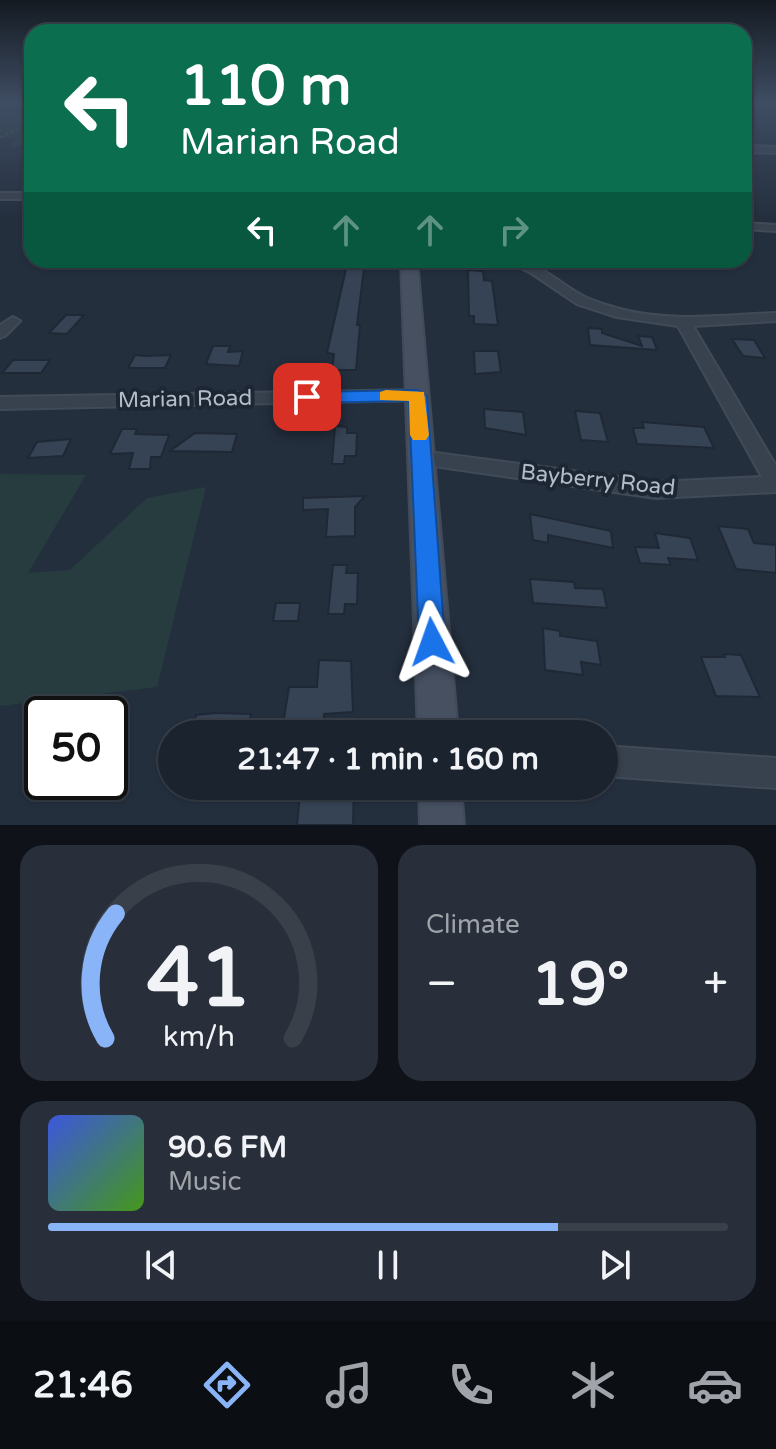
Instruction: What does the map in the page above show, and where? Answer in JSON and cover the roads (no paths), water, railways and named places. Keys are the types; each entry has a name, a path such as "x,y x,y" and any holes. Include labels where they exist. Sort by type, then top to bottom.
{"main road":[{"path":"410,268 437,720"},
{"path":"441,800 442,825"}],"street":[{"path":"752,148 776,150"},
{"path":"0,196 24,196"},
{"path":"752,226 776,228"},
{"path":"531,268 582,301 617,313 683,322 776,317"},
{"path":"0,333 13,321"},
{"path":"683,322 776,484"},
{"name":"Marian Road","path":"0,403 418,396"},
{"name":"Bayberry Road","path":"420,458 656,490 776,484"},
{"path":"618,762 776,773"}]}
